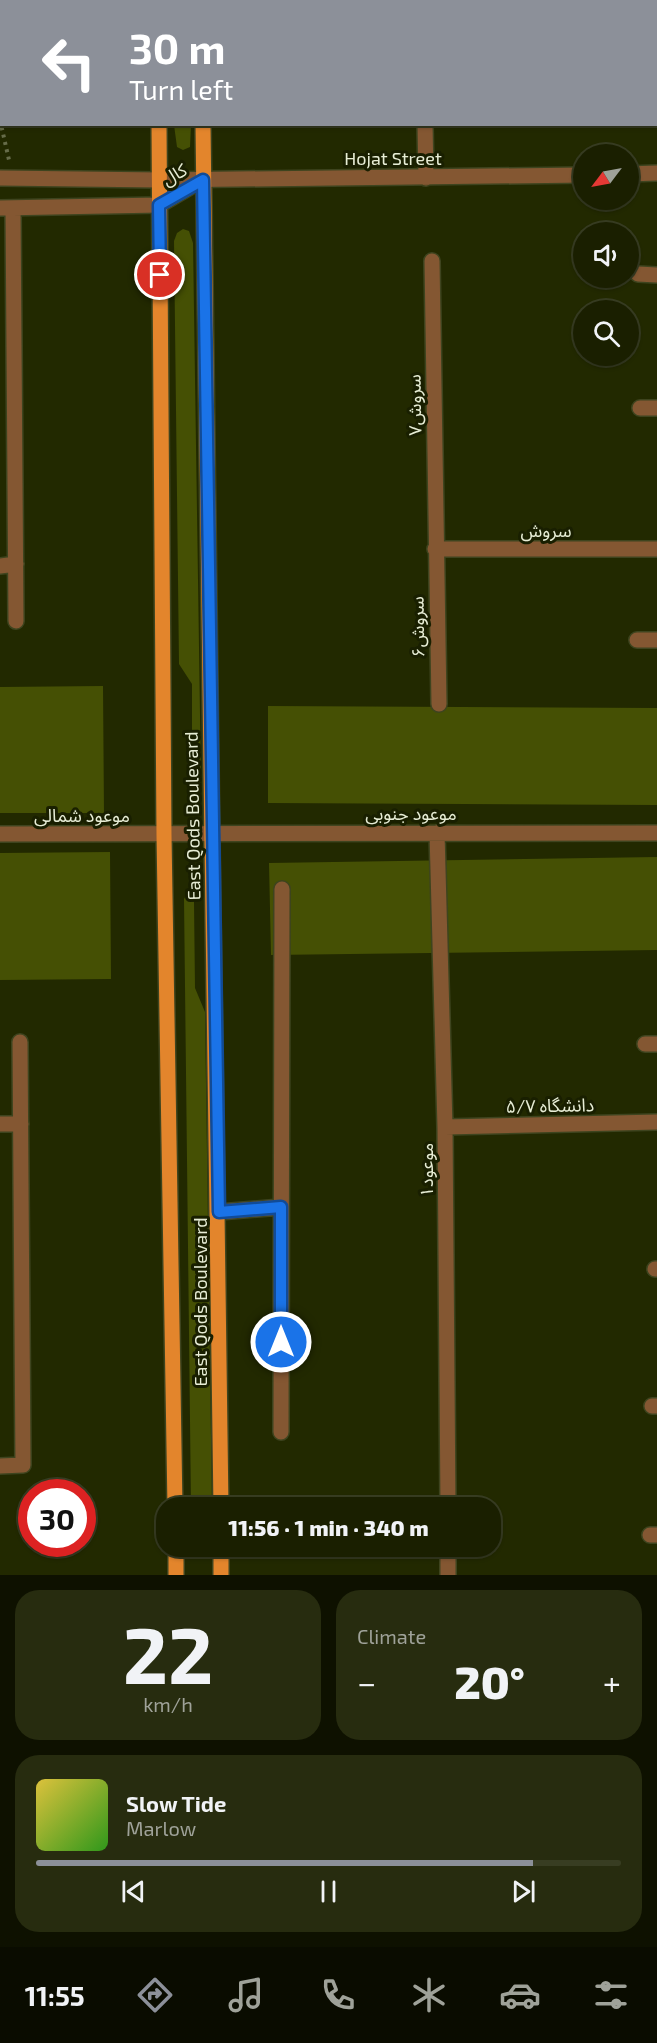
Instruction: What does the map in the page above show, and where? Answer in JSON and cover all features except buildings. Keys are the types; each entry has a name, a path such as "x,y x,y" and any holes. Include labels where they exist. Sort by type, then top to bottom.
{"main road":[{"name":"East Qods Boulevard","path":"159,126 164,834 175,1497"},
{"name":"East Qods Boulevard","path":"203,126 221,1497"},
{"path":"176,1557 176,1575"},
{"path":"221,1557 221,1575"}],"street":[{"path":"425,126 426,178"},
{"path":"639,174 657,173"},
{"name":"Hojat Street","path":"203,180 573,175"},
{"name":"کال","path":"6,178 203,180"},
{"name":"کال","path":"7,208 159,205 203,180"},
{"path":"7,208 16,621"},
{"name":"سروش۷","path":"432,261 435,549"},
{"path":"639,274 657,275"},
{"path":"640,408 657,408"},
{"name":"سروش","path":"435,549 657,549"},
{"name":"سروش۶","path":"435,549 438,704"},
{"path":"0,566 16,564"},
{"path":"637,640 657,640"},
{"name":"موعود۱","path":"437,833 445,1127 448,1497"},
{"name":"موعود جنوبی","path":"164,834 657,833"},
{"name":"موعود شمالی","path":"0,834 164,834"},
{"path":"281,1432 282,890"},
{"path":"0,1466 23,1465 20,1042"},
{"name":"دانشگاه ۵/۷","path":"445,1127 657,1122"},
{"path":"0,1124 21,1124"},
{"path":"219,1212 281,1207"},
{"path":"448,1557 448,1575"}],"path":[{"path":"1,126 6,178"}],"green space":[{"path":"174,126 191,126 190,147 183,150 177,147"},
{"path":"183,229 189,231 193,243 201,781 201,790 196,791 192,784 192,684 179,664 174,241 177,233"},
{"path":"103,686 104,813 0,813 0,687"},
{"path":"268,706 657,708 657,805 268,803"},
{"path":"110,852 111,979 0,980 0,853"},
{"path":"657,857 657,950 271,955 269,863"},
{"path":"187,894 193,896 195,988 205,1012 212,1497 191,1497 184,899"}],"route":[{"path":"160,275 159,205 203,180 219,1212 281,1207 281,1342"}]}
